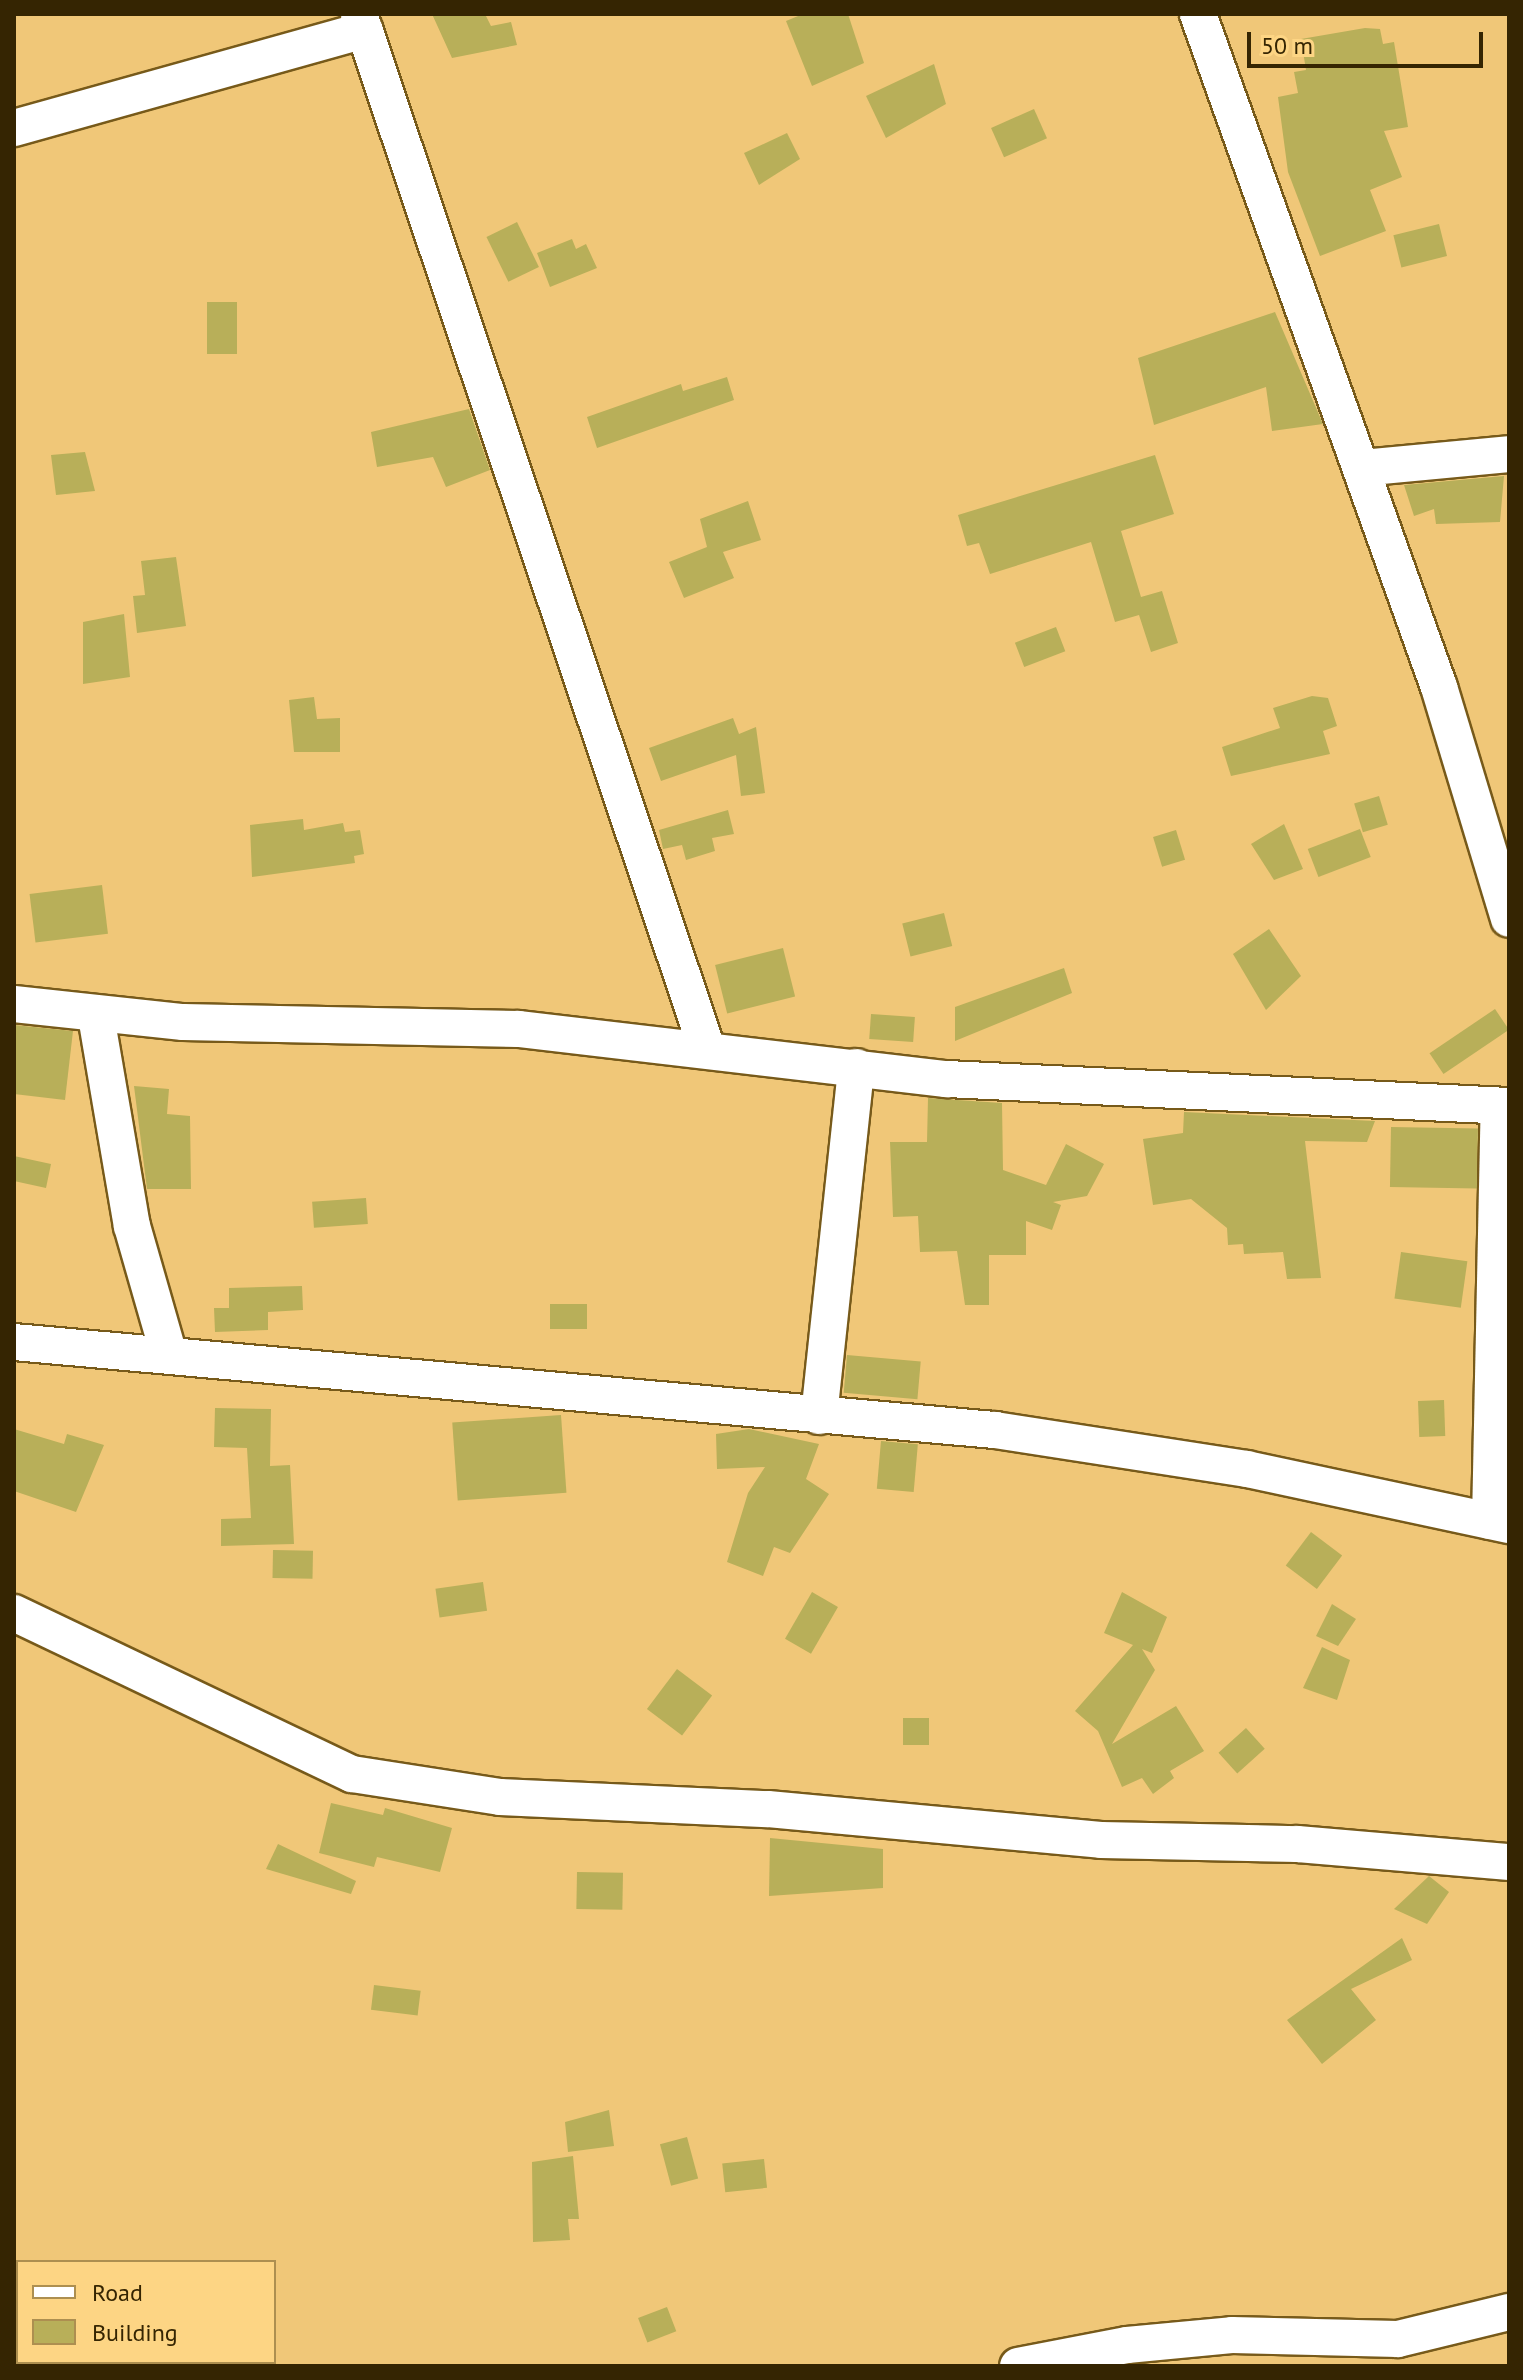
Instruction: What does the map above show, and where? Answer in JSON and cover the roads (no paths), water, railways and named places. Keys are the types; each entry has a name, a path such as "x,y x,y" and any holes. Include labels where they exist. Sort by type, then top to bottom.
{"street":[{"path":"1198,14 1362,468 1509,919"},
{"path":"14,128 362,22 707,1049"},
{"path":"1362,468 1509,454"},
{"path":"14,1004 96,1016 519,1029 947,1079 1504,1106 1500,1523 1247,1469 995,1430 14,1342"},
{"path":"96,1016 132,1226 169,1355"},
{"path":"819,1416 856,1067"},
{"path":"14,1613 352,1774 500,1797 768,1809 1101,1840 1298,1844 1509,1862"},
{"path":"1018,2366 1127,2345 1232,2335 1398,2339 1509,2312"}]}
